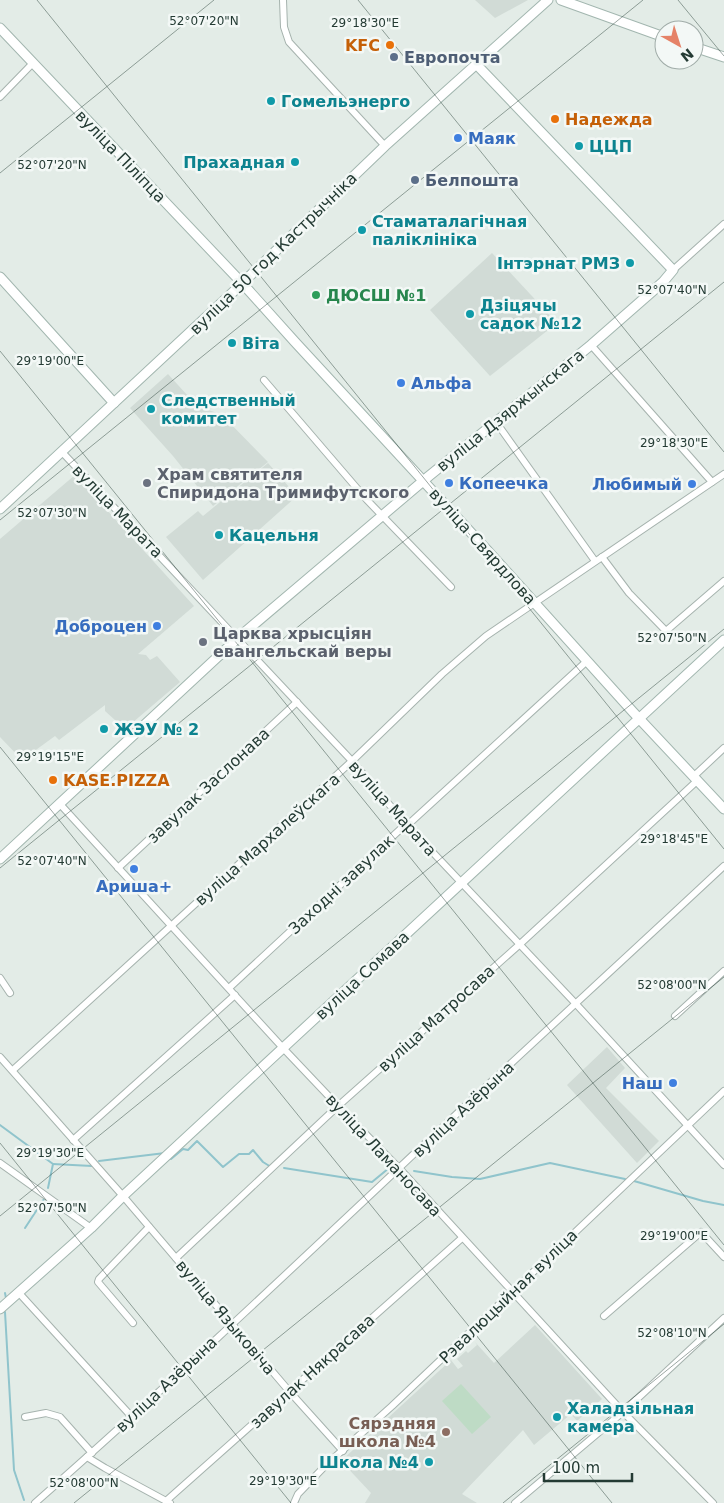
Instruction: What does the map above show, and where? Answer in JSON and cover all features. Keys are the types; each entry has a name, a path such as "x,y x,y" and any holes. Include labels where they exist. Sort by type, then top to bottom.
{"street":[{"path":"283,0 284,27 289,42 385,146"},
{"name":"вуліца 50 год Кастрычніка","path":"0,509 242,283 385,146 548,0"},
{"path":"561,0 580,4 654,33"},
{"name":"вуліца Піліпца","path":"0,28 242,283"},
{"path":"704,51 724,58"},
{"path":"0,97 33,63"},
{"path":"476,64 673,270 724,224"},
{"name":"вуліца Дзяржынскага","path":"0,859 238,638 423,481 591,345 663,282 673,270"},
{"path":"0,277 114,403"},
{"name":"вуліца Свярдлова","path":"242,283 724,809"},
{"path":"591,345 712,482"},
{"path":"264,380 382,516 451,587"},
{"path":"496,422 595,561"},
{"name":"вуліца Марата","path":"61,451 238,638 352,761 406,824 576,1004 724,1165"},
{"name":"вуліца Мархалеўскага","path":"13,1070 352,761 442,674 486,636 723,476"},
{"path":"602,557 629,593 666,631 724,581"},
{"name":"вуліца Сомава","path":"0,1309 91,1228 123,1196 724,640"},
{"name":"Заходні завулак","path":"229,988 406,824 412,822 587,661"},
{"name":"завулак Заслонава","path":"118,868 297,702"},
{"name":"вуліца Матросава","path":"176,1258 338,1106 519,945 696,778 724,748"},
{"name":"вуліца Ламаносава","path":"59,803 623,1412 712,1503"},
{"name":"вуліца Азёрына","path":"35,1503 90,1455 314,1249 724,866"},
{"path":"675,1016 724,971"},
{"path":"0,978 10,993"},
{"path":"73,1140 235,995"},
{"name":"вуліца Языковіча","path":"0,1057 123,1196 289,1391 343,1451"},
{"name":"Рэвалюцыйная вуліца","path":"294,1503 298,1494 326,1465 724,1091"},
{"path":"0,1165 91,1228"},
{"path":"132,1323 98,1282 149,1227"},
{"path":"604,1316 701,1232 724,1257"},
{"name":"завулак Някрасава","path":"168,1502 289,1391 462,1238"},
{"path":"19,1293 131,1416"},
{"path":"515,1503 623,1412 724,1318"},
{"path":"26,1417 46,1413 60,1417 90,1455 105,1468 168,1502"}],"shaded area":[{"path":"475,0 528,0 495,18"},
{"path":"492,253 557,323 490,376 430,310"},
{"path":"168,374 198,407 221,414 268,462 213,506 173,456 130,408"},
{"path":"268,463 297,496 203,580 166,537 198,511 203,516"},
{"path":"75,475 194,606 138,654 146,655 150,660 157,656 180,682 125,729 105,711 105,705 59,740 55,736 22,760 0,737 0,539"},
{"path":"607,1047 625,1068 606,1088 659,1141 637,1163 567,1085"},
{"name":"Сярэдняя школа №4","path":"535,1325 602,1399 577,1421 571,1414 534,1445 523,1430 462,1494 477,1503 365,1503 371,1493 341,1461 451,1360 458,1369 463,1366 457,1359 477,1345 475,1342 494,1363"}],"green space":[{"path":"461,1384 491,1417 472,1434 442,1401"}],"waterway":[{"path":"0,1125 53,1164 48,1188"},
{"path":"171,1159 183,1149 188,1150 197,1141 223,1167 239,1154 249,1154 253,1150 263,1162 271,1167"},
{"path":"99,1161 165,1153"},
{"path":"414,1171 480,1179 550,1163 625,1179"},
{"path":"53,1164 92,1166"},
{"path":"284,1168 372,1182 389,1168"},
{"path":"634,1181 703,1201 724,1205"},
{"path":"25,1228 44,1199"},
{"path":"5,1293 6,1298"},
{"path":"5,1312 14,1470 24,1500"}],"place":[{"name":"KFC","path":"390,45"},
{"name":"Европочта","path":"394,57"},
{"name":"Гомельэнерго","path":"271,101"},
{"name":"Надежда","path":"555,119"},
{"name":"Маяк","path":"458,138"},
{"name":"ЦЦП","path":"579,146"},
{"name":"Прахадная","path":"295,162"},
{"name":"Белпошта","path":"415,180"},
{"name":"Стаматалагічная паліклініка","path":"362,230"},
{"name":"Інтэрнат РМЗ","path":"630,263"},
{"name":"ДЮСШ №1","path":"316,295"},
{"name":"Дзіцячы садок №12","path":"470,314"},
{"name":"Віта","path":"232,343"},
{"name":"Альфа","path":"401,383"},
{"name":"Следственный комитет","path":"151,409"},
{"name":"Храм святителя Спиридона Тримифутского","path":"147,483"},
{"name":"Копеечка","path":"449,483"},
{"name":"Любимый","path":"692,484"},
{"name":"Кацельня","path":"219,535"},
{"name":"Доброцен","path":"157,626"},
{"name":"Царква хрысціян евангельскай веры","path":"203,642"},
{"name":"ЖЭУ № 2","path":"104,729"},
{"name":"KASE.PIZZA","path":"53,780"},
{"name":"Ариша+","path":"134,869"},
{"name":"Наш","path":"673,1083"},
{"name":"Халадзільная камера","path":"557,1417"},
{"name":"Сярэдняя школа №4","path":"446,1432"},
{"name":"Школа №4","path":"429,1462"}]}
